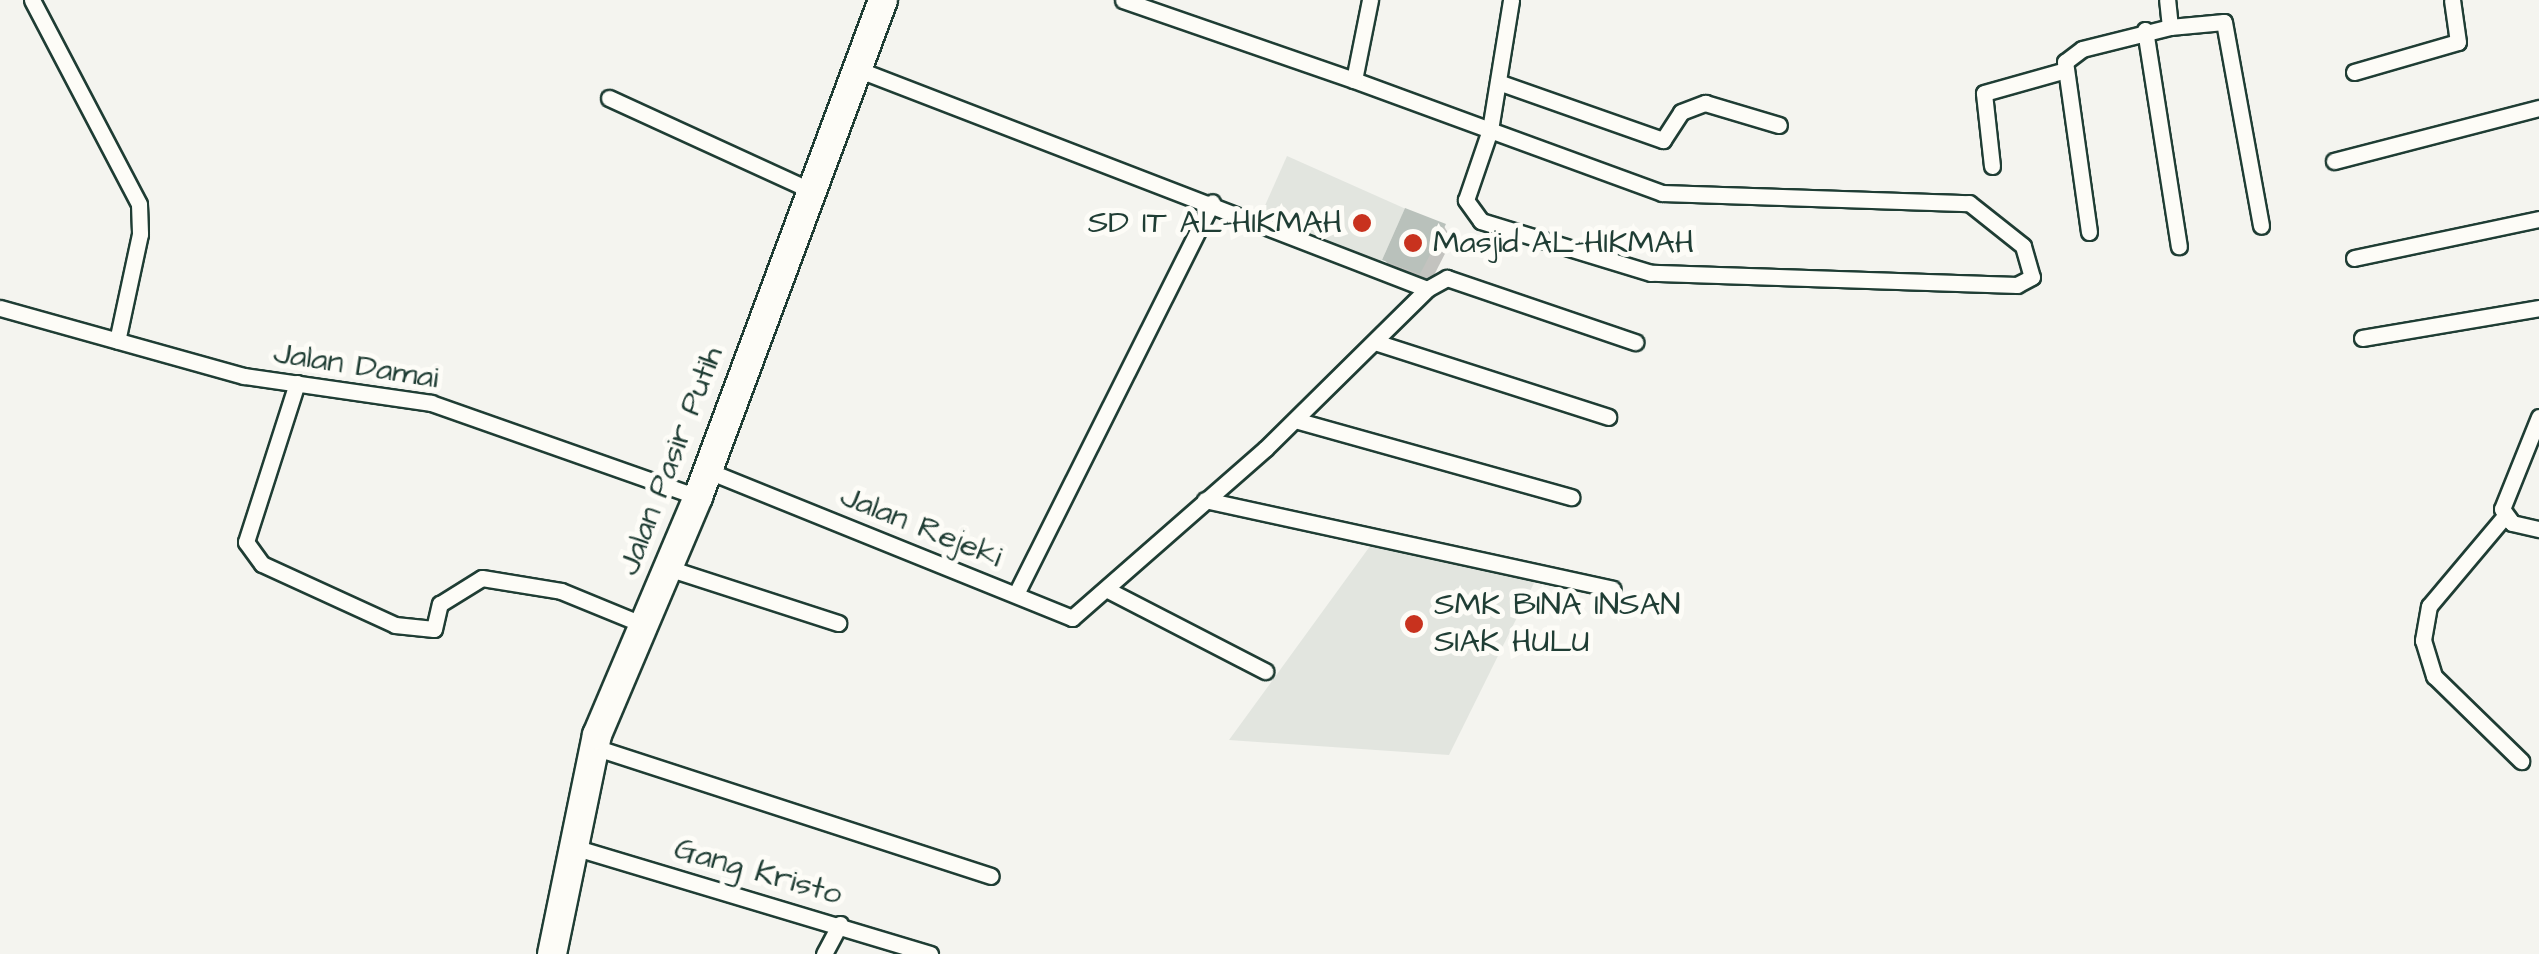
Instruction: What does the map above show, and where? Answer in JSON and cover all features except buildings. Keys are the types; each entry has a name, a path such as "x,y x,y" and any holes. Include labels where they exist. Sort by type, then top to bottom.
{"highway":[{"name":"Jalan Pasir Putih","path":"552,954 570,846 594,747 702,483 883,0"}],"street":[{"path":"32,0 139,204 137,250 116,342"},
{"path":"1123,0 1354,80 1490,130 1662,193 1969,203 2023,246 2032,277 2017,285 1652,274 1481,221 1466,200 1490,130 1511,0"},
{"path":"1354,80 1370,0"},
{"path":"2167,0 2170,27"},
{"path":"2354,72 2458,42 2452,0"},
{"path":"2089,232 2066,70 2071,53 2145,30 2224,22 2262,226"},
{"path":"2145,30 2179,246"},
{"path":"857,70 1212,202 1427,290 1454,279 1635,342"},
{"path":"1992,166 1984,93 2066,70"},
{"path":"1498,82 1663,140 1681,112 1705,103 1779,124"},
{"path":"608,98 812,191"},
{"path":"2334,161 2539,108"},
{"path":"1016,594 1212,202"},
{"path":"2354,258 2539,219"},
{"name":"Jalan Rejeki","path":"702,483 1016,594 1072,618 1295,420 1427,290"},
{"name":"Jalan Damai","path":"0,308 244,376 431,403 702,483"},
{"path":"2362,338 2539,308"},
{"path":"1375,342 1608,417"},
{"path":"298,383 246,542 262,564 395,624 434,629 440,604 482,578 561,592 644,625"},
{"path":"2522,761 2434,676 2423,640 2428,606 2503,513 2539,418"},
{"path":"1295,420 1571,497"},
{"path":"1206,500 1612,589"},
{"path":"2503,513 2539,530"},
{"path":"668,568 838,623"},
{"path":"1108,590 1264,670"},
{"path":"594,747 991,876"},
{"name":"Gang Kristo","path":"570,846 930,954"},
{"path":"824,954 840,924"}],"shaded area":[{"path":"1287,156 1405,208 1378,268 1261,215"},
{"name":"SMK BINA INSAN SIAK HULU","path":"1373,542 1539,573 1449,755 1229,740"}],"place":[{"name":"SD IT AL-HIKMAH","path":"1362,223"},
{"name":"Masjid AL-HIKMAH","path":"1413,243"},
{"name":"SMK BINA INSAN SIAK HULU","path":"1414,624"}]}
